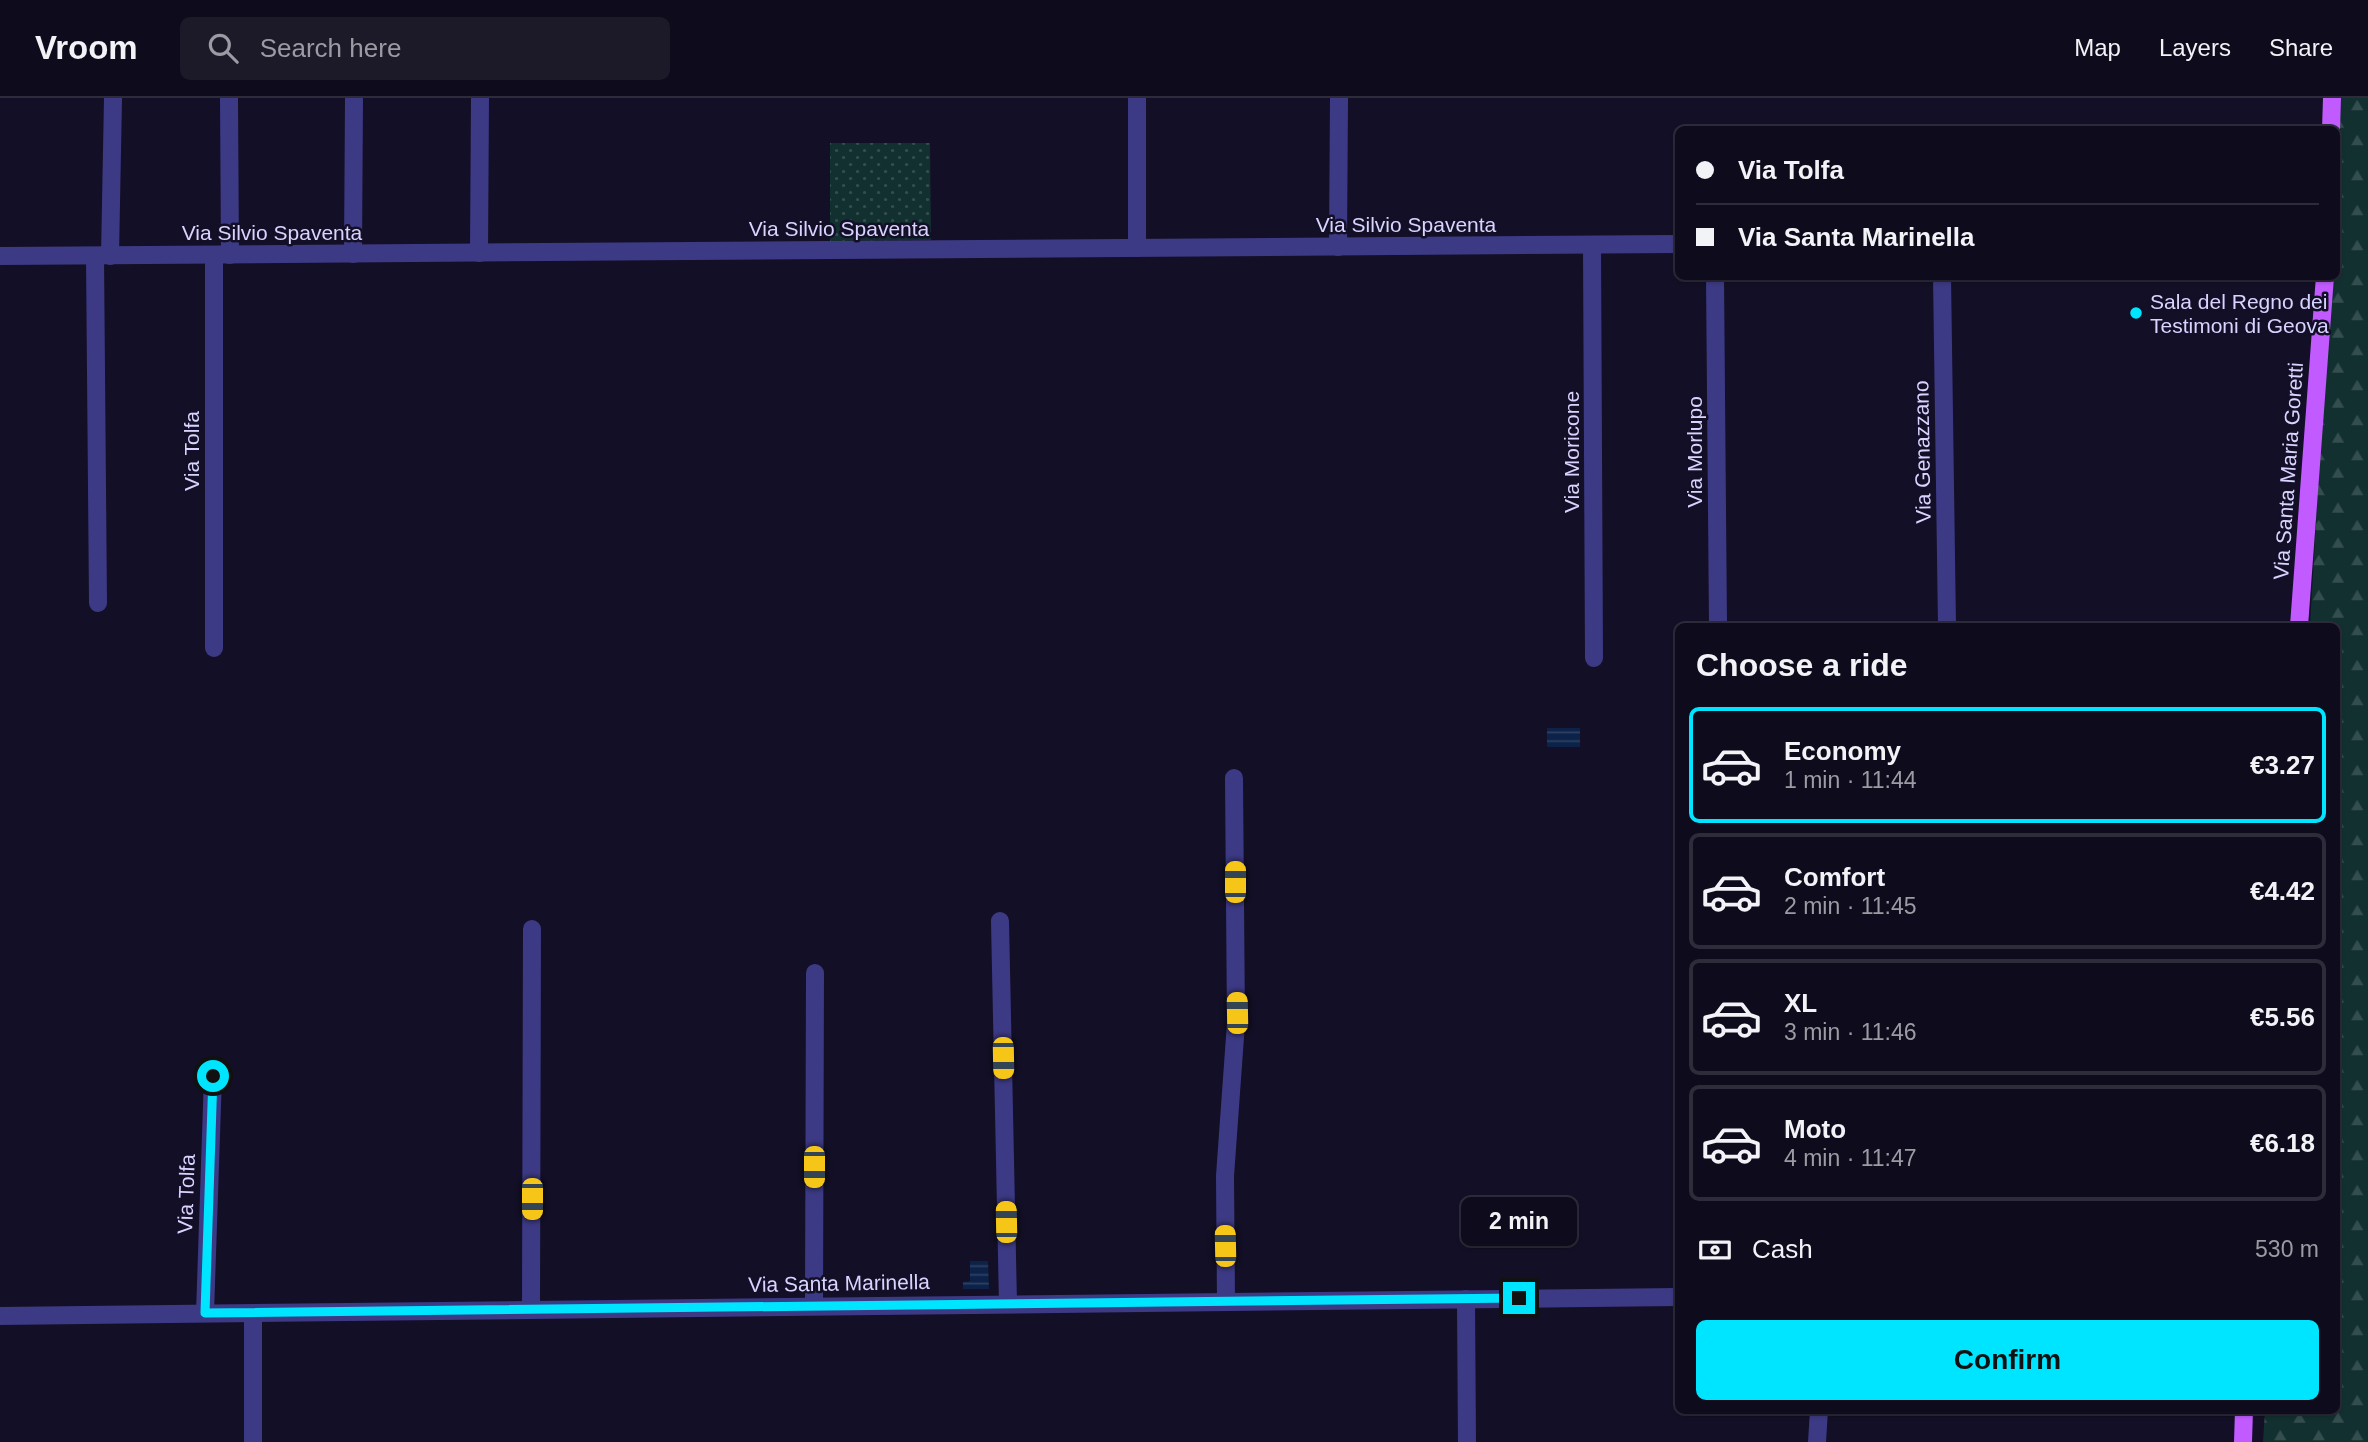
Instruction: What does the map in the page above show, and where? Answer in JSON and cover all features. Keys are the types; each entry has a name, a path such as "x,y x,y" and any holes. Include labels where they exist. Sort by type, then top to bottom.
{"main road":[{"path":"2331,126 2332,98"},
{"name":"Via Santa Maria Goretti","path":"2299,623 2325,280"},
{"path":"2243,1442 2244,1414"}],"street":[{"path":"98,603 102,256 113,98"},
{"name":"Via Tolfa","path":"214,648 222,255 229,98"},
{"path":"353,254 354,98"},
{"path":"479,253 480,98"},
{"path":"1137,98 1137,248"},
{"path":"1338,247 1339,98"},
{"name":"Via Silvio Spaventa","path":"0,256 1675,244"},
{"name":"Via Moricone","path":"1592,245 1594,658"},
{"name":"Via Morlupo","path":"1715,280 1718,623"},
{"name":"Via Genazzano","path":"1942,280 1947,623"},
{"path":"1226,1302 1225,1176 1237,1023 1234,778"},
{"path":"1000,921 1008,1304"},
{"path":"531,1308 532,929"},
{"path":"814,1306 815,973"},
{"name":"Via Tolfa","path":"205,1313 213,1076"},
{"name":"Via Santa Marinella","path":"0,1316 1675,1297"},
{"path":"1466,1299 1467,1442"},
{"path":"253,1313 253,1442"},
{"path":"1817,1442 1819,1414"}],"green space":[{"path":"2340,98 2368,98 2368,1442 2263,1442 2265,1414 2340,1414 2340,623 2310,623 2330,280 2340,280"},
{"path":"830,143 930,143 931,240 830,241"}],"water":[{"path":"1547,728 1580,728 1580,747 1547,747"},
{"path":"970,1261 988,1261 989,1289 963,1289 963,1282 970,1281"}],"place":[{"name":"Sala del Regno dei Testimoni di Geova","path":"2136,313"}],"route":[{"path":"213,1076 205,1313 1519,1298"}]}
